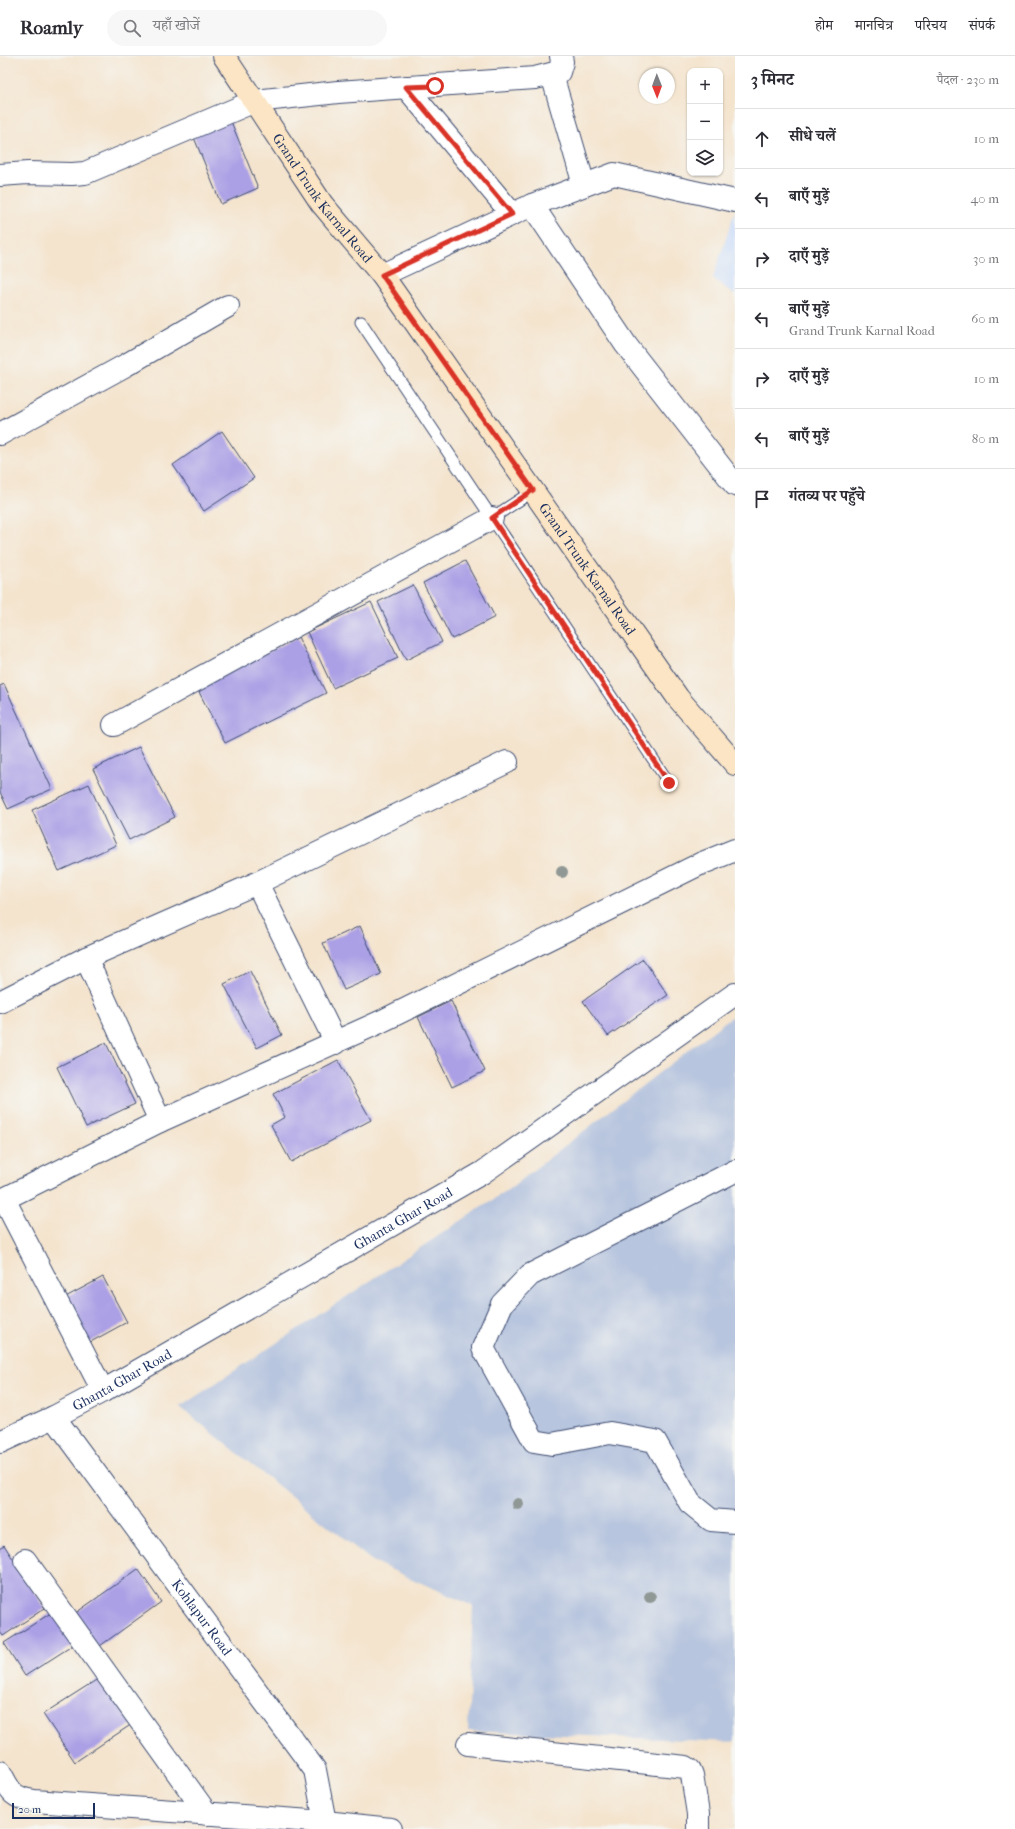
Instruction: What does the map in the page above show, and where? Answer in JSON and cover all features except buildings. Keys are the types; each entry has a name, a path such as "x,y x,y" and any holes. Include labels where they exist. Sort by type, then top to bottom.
{"main road":[{"name":"Grand Trunk Karnal Road","path":"224,56 322,204 382,275 678,698 735,764"}],"street":[{"path":"0,175 28,173 84,173 255,101 338,92 535,78 556,65 584,185"},
{"path":"406,87 512,214"},
{"path":"382,275 532,204 614,174 735,201"},
{"path":"532,204 626,345 731,470"},
{"path":"0,434 126,365 228,306"},
{"path":"114,725 492,518"},
{"path":"0,1002 86,958 257,883 507,762"},
{"path":"103,1391 1,1197 160,1122 380,1022 700,864 735,850"},
{"path":"257,883 336,1042"},
{"path":"86,958 160,1122"},
{"name":"Ghanta Ghar Road","path":"0,1442 54,1417 103,1391 482,1173 735,994"},
{"path":"735,1171 530,1275 502,1304 483,1348 534,1440 552,1444 610,1433 655,1441 690,1503 711,1520 735,1522"},
{"name":"Kohlapur Road","path":"54,1417 315,1770 325,1826"},
{"path":"25,1560 207,1814"},
{"path":"468,1744 686,1767 690,1770 692,1775 698,1814 698,1829"},
{"path":"0,1772 10,1790 15,1796 22,1799 207,1814 325,1826 391,1829"}],"lane":[{"path":"361,322 669,783"},
{"path":"492,518 533,490"}],"shaded area":[{"path":"735,211 735,295 713,278"},
{"path":"735,1014 735,1742 468,1731 473,1606 372,1561 180,1407 509,1189"}],"route":[{"path":"435,86 406,87 512,214 382,275 533,490 492,518 669,783"}]}
